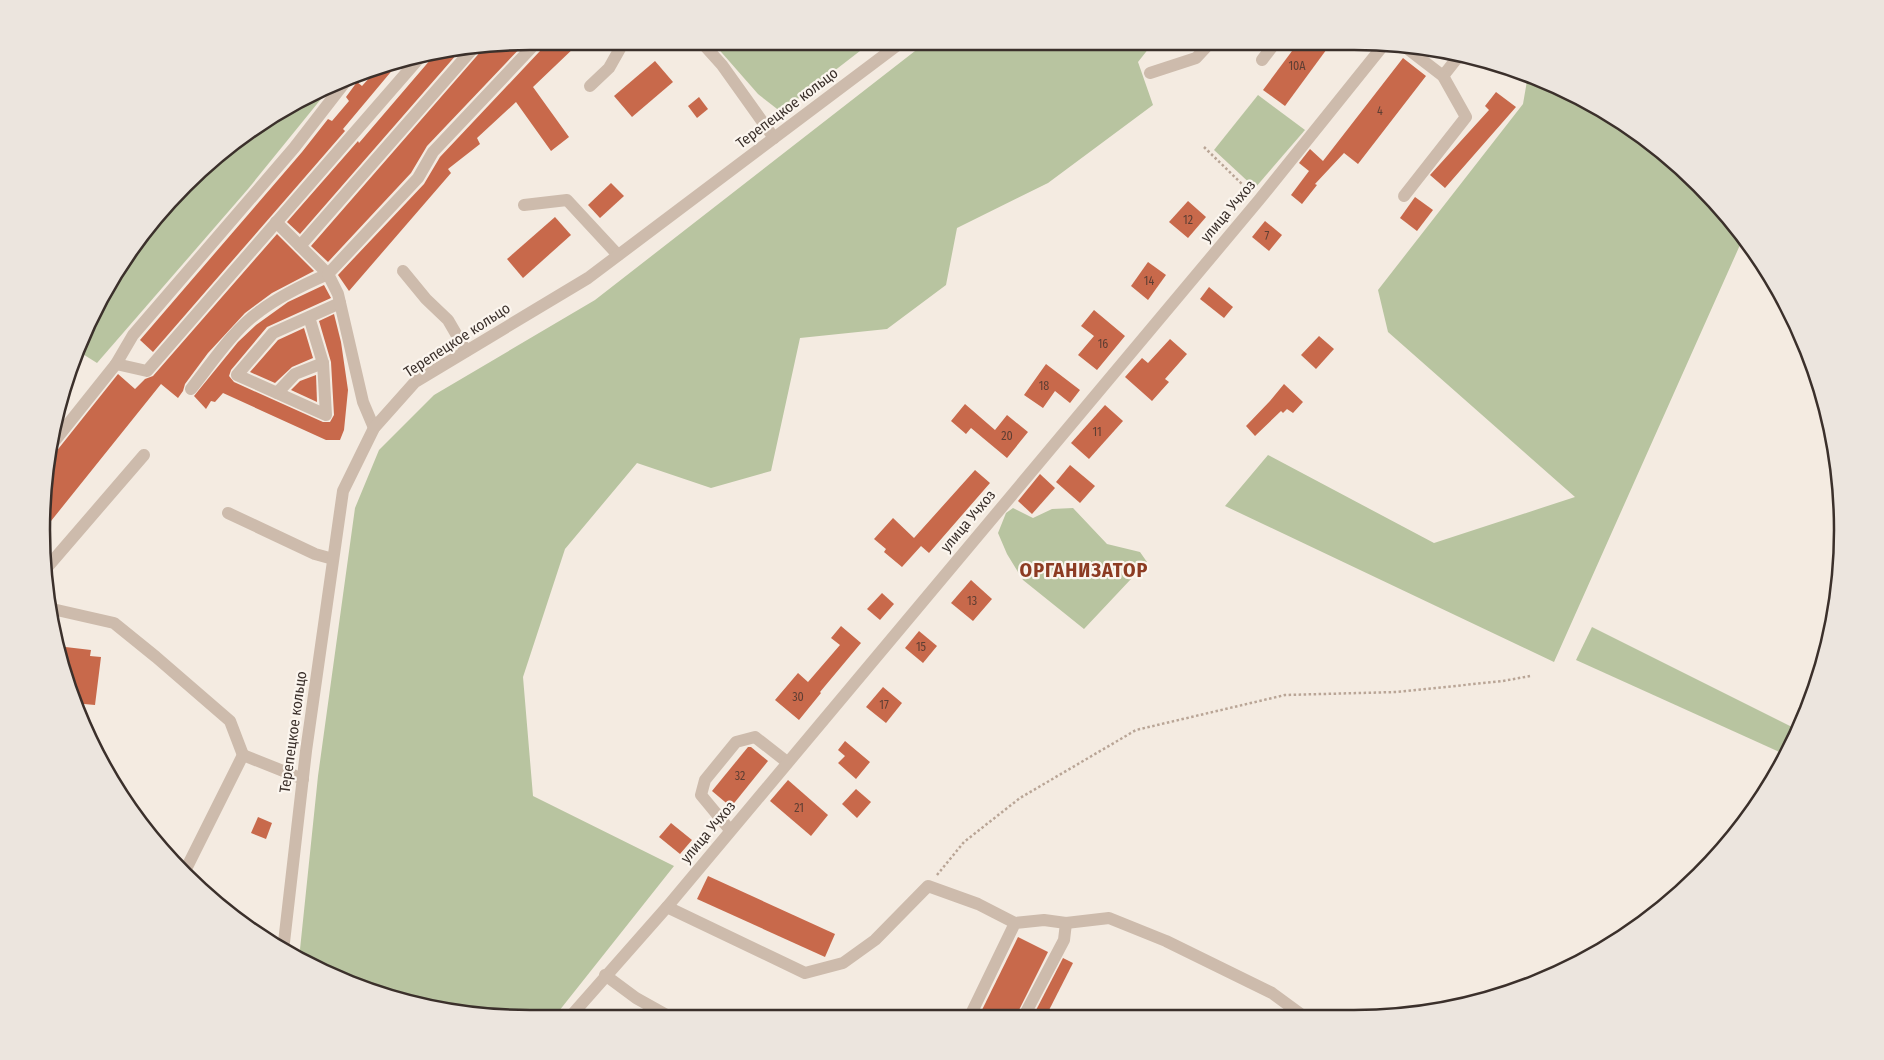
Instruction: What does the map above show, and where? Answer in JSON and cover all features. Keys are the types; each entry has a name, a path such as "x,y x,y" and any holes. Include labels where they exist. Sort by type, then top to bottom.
{"street":[{"path":"191,388 237,332 259,311 313,280 328,274 418,178 433,152 529,50"},
{"path":"590,86 609,68 619,50"},
{"path":"708,50 722,65 774,138"},
{"name":"Терепецкое кольцо","path":"284,942 303,780 343,491 374,428 415,382 588,278 891,50"},
{"path":"1150,73 1196,58 1203,50"},
{"path":"1262,60 1270,50"},
{"name":"улица Учхоз","path":"577,1010 666,907 1259,200 1379,51"},
{"path":"300,246 469,54"},
{"path":"1404,196 1466,118 1444,76 1414,54"},
{"path":"1444,76 1455,61"},
{"path":"116,364 147,371 414,64"},
{"path":"59,435 116,364 134,335 294,148 340,90"},
{"path":"524,205 567,200 618,255"},
{"path":"276,222 328,274 338,294 362,402 374,428"},
{"path":"402,271 426,299 448,320 466,351"},
{"path":"309,317 322,364 326,415 237,375 273,333 340,303"},
{"path":"277,393 295,374 322,364"},
{"path":"51,563 144,455"},
{"path":"228,513 315,554 334,559"},
{"path":"57,610 114,623 230,721 243,755 303,780"},
{"path":"730,830 701,796 705,780 736,742 755,737 787,762"},
{"path":"187,865 243,755"},
{"path":"666,907 805,973 843,964 875,940 928,886 978,904 1015,923 1044,920 1066,923 1109,918 1166,941 1272,993 1295,1010"},
{"path":"973,1010 1015,923"},
{"path":"1027,1010 1064,940 1066,923"},
{"path":"605,975 636,998 657,1010"}],"path":[{"path":"1204,147 1259,200"},
{"path":"928,886 964,842 1020,798 1136,730 1285,695 1397,692 1503,681 1530,676"}],"green space":[{"path":"719,50 861,50 781,112 758,94"},
{"path":"916,50 1147,50 1138,62 1153,105 1048,183 957,228 946,285 887,329 800,338 771,471 711,488 637,463 565,549 523,677 533,796 674,866 560,1010 499,1009 467,1006 406,994 346,973 300,951 318,776 355,508 379,450 434,395 595,300"},
{"path":"1527,82 1594,114 1621,131 1670,169 1693,191 1740,245 1554,662 1225,506 1268,455 1434,543 1575,497 1388,332 1378,290 1523,104"},
{"path":"1258,95 1305,130 1255,188 1214,150"},
{"path":"322,98 248,189 97,363 84,355 100,318 114,290 131,263 169,214 214,169 238,149 290,114"},
{"path":"1013,508 1033,518 1052,509 1073,508 1107,544 1140,552 1147,562 1084,629 1023,580 1007,554 998,533 1006,513"},
{"path":"1592,627 1791,727 1779,752 1576,660"}],"building":[{"path":"518,50 427,146 411,173 328,262 311,246 480,53"},
{"path":"572,50 533,87 569,137 551,151 516,102 477,138 480,144 448,169 451,173 349,291 338,275 424,184 440,157 540,51"},
{"path":"1293,50 1326,50 1285,106 1263,90"},
{"path":"455,56 300,234 287,222 358,141 359,143 430,60"},
{"path":"1403,58 1426,76 1358,164 1344,153 1315,184 1317,185 1302,204 1291,195 1309,171 1299,163 1310,149 1323,161"},
{"path":"655,61 673,82 632,117 614,96"},
{"path":"392,70 343,129 345,131 153,352 140,340 302,152 328,119 332,121 349,101 346,97 356,83 362,86 370,78"},
{"path":"1496,92 1516,107 1445,188 1430,175 1489,110 1485,106"},
{"path":"699,97 708,109 697,118 688,106"},
{"path":"611,183 624,196 600,218 588,205"},
{"path":"1415,197 1433,210 1417,231 1400,218"},
{"path":"1188,201 1206,217 1188,238 1169,222"},
{"path":"555,217 571,235 523,278 507,259"},
{"path":"1265,221 1282,235 1269,251 1252,237"},
{"path":"277,234 314,271 272,293 245,313 208,353 185,384 178,398 161,384 50,522 57,451 118,374 135,389 145,379 153,376"},
{"path":"1148,262 1166,275 1148,300 1131,286"},
{"path":"324,285 331,298 267,327 231,370 229,376 234,382 323,422 330,422 334,415 331,362 319,321 334,314 341,342 348,390 344,430 340,440 326,440 223,393 215,402 211,401 206,409 194,396 238,342 256,325 288,302"},
{"path":"1209,287 1233,307 1224,318 1200,299"},
{"path":"1094,310 1125,336 1097,370 1078,355 1094,336 1081,326"},
{"path":"304,328 313,358 292,367 275,383 250,372 278,340"},
{"path":"1319,336 1334,349 1316,369 1301,355"},
{"path":"1170,339 1187,354 1165,379 1169,382 1152,401 1125,377 1142,358 1148,363"},
{"path":"1046,364 1080,390 1070,403 1055,391 1043,408 1024,395"},
{"path":"316,375 317,402 291,390 300,381"},
{"path":"1284,384 1303,402 1293,413 1287,409 1283,413 1281,411 1255,436 1246,426"},
{"path":"965,404 995,430 1007,415 1028,432 1007,458 971,428 966,434 951,421"},
{"path":"1105,405 1123,421 1089,459 1071,443"},
{"path":"1070,465 1095,486 1080,503 1056,482"},
{"path":"975,470 990,483 929,553 921,546 902,567 884,552 886,549 874,539 893,518 914,538"},
{"path":"1040,474 1055,488 1032,514 1018,501"},
{"path":"971,580 992,599 973,621 951,603"},
{"path":"882,593 894,604 880,620 867,609"},
{"path":"841,626 861,643 799,720 775,700 798,673 808,682 840,645 831,638"},
{"path":"919,631 937,646 923,663 905,648"},
{"path":"64,647 91,650 90,656 101,657 95,705 84,704 84,706 75,684"},
{"path":"883,687 902,703 886,723 866,707"},
{"path":"845,741 870,762 856,779 838,763 845,756 838,750"},
{"path":"748,747 751,747 768,761 731,807 712,791"},
{"path":"788,780 828,815 811,836 770,801"},
{"path":"856,789 871,802 857,818 842,804"},
{"path":"258,817 272,823 266,839 251,833"},
{"path":"671,823 692,840 680,854 659,837"},
{"path":"708,876 835,934 825,957 697,899"},
{"path":"1018,937 1048,952 1019,1010 982,1010"},
{"path":"1063,958 1073,963 1049,1010 1036,1010"}],"district":[{"name":"ОРГАНИЗАТОР","path":"1084,570"}]}
